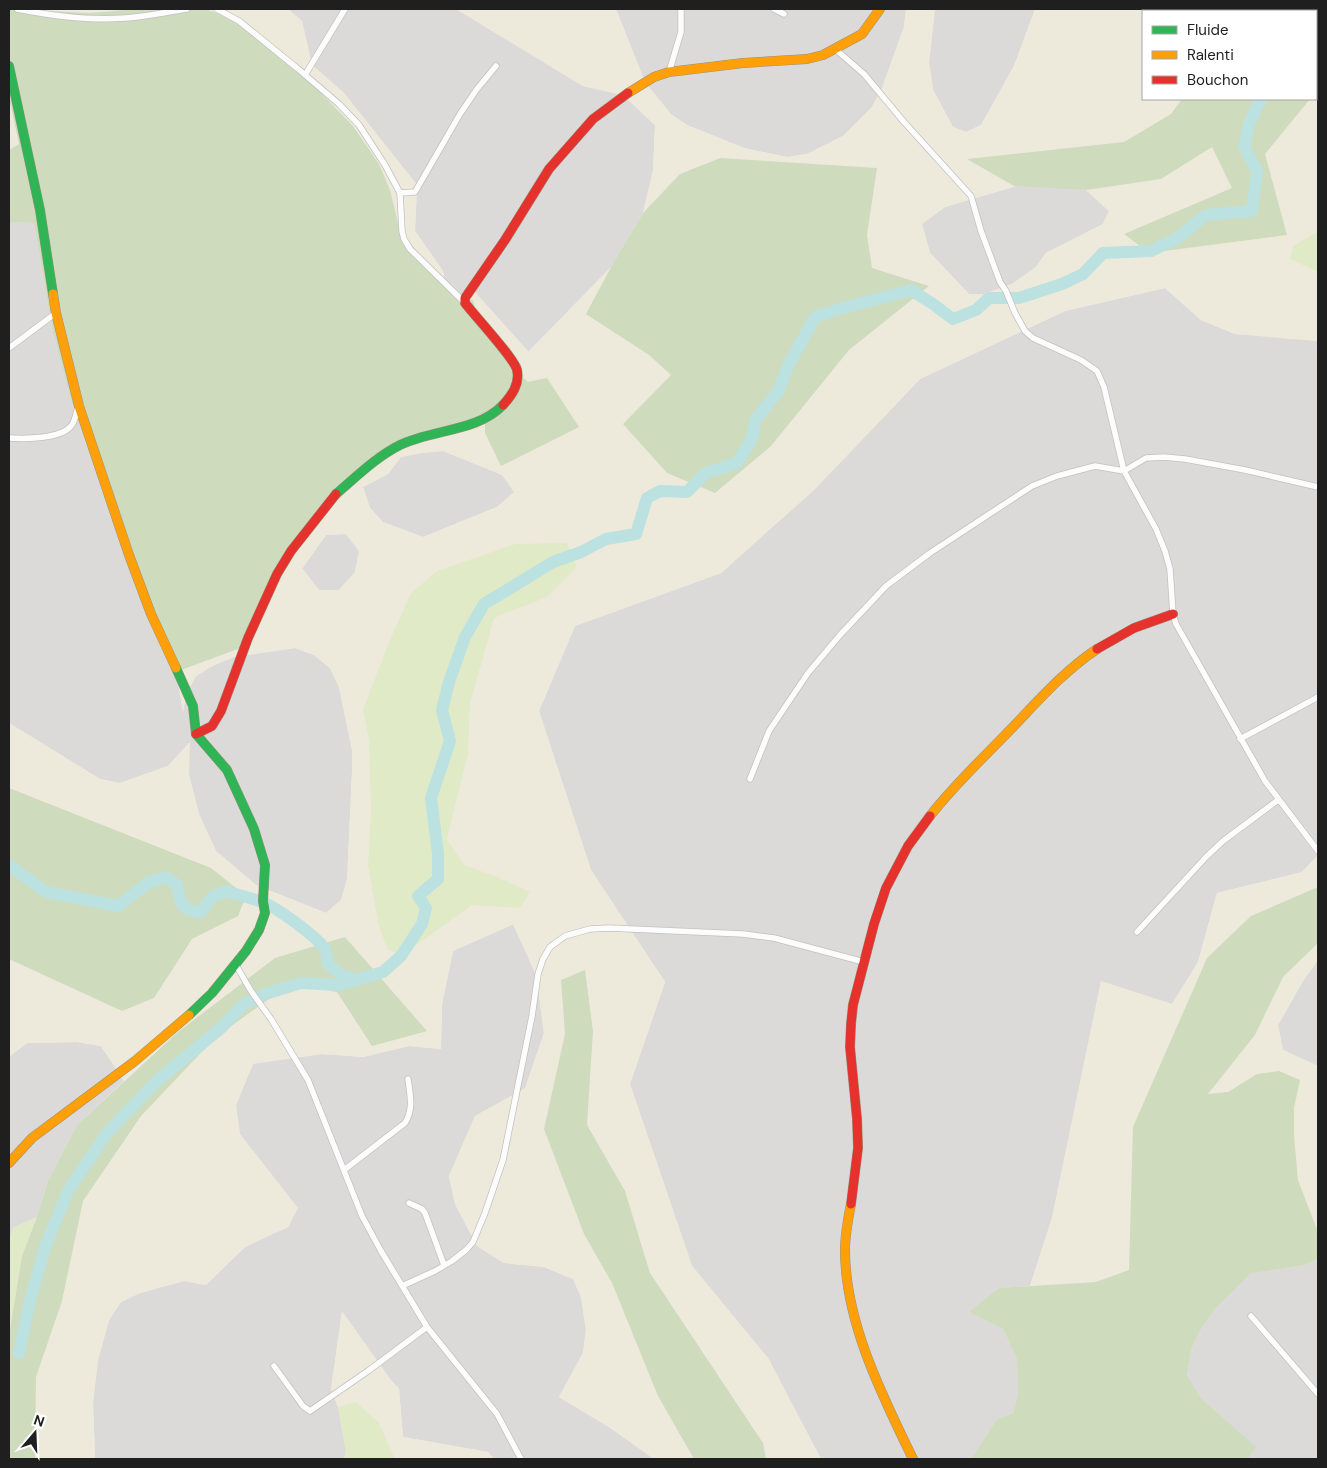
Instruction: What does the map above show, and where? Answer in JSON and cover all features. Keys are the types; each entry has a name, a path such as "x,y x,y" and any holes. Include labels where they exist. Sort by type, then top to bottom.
{"street":[{"path":"17,9 44,14 100,19 127,18 187,9"},
{"path":"196,734 212,726 221,711 248,638 277,574 291,551 336,494 379,458 400,446 429,434 479,422 497,411 511,396 517,382 517,369 464,302 410,248 404,239 401,224 400,193 385,165 359,125 339,104 305,74 239,21 217,9"},
{"path":"305,74 345,9"},
{"path":"669,72 681,32 681,9"},
{"path":"774,9 784,14"},
{"path":"464,302 464,298 506,240 549,169 593,119 618,98 654,77 669,72 743,63 807,59 823,55 862,34 880,9"},
{"path":"834,48 864,74 904,122 967,190 971,196 981,231 1000,282 1028,335 1081,360 1097,371 1104,387 1124,471 1156,529 1165,551 1170,569 1173,614 1176,624 1265,781 1318,851"},
{"path":"9,66 40,210 56,313 79,406 144,598 193,706 196,734 227,770 254,829 265,865 263,901 265,913 259,930 254,941 212,993 182,1022 135,1061 32,1138 9,1163"},
{"path":"400,193 415,192 460,114 496,66"},
{"path":"9,348 56,313"},
{"path":"9,438 42,437 64,432 72,426 79,406"},
{"path":"750,779 769,730 808,673 840,635 893,581 952,538 1032,486 1057,476 1095,466 1124,471 1146,458 1171,458 1244,470 1318,487"},
{"path":"913,1459 885,1402 858,1327 847,1276 845,1248 856,1176 858,1147 858,1123 850,1033 852,1012 876,917 897,865 922,826 943,800 1056,681 1087,656 1146,622 1173,614"},
{"path":"1240,739 1318,697"},
{"path":"1137,932 1223,841 1278,800"},
{"path":"402,1286 444,1266 466,1250 473,1242 503,1160 532,1016 538,974 543,959 550,947 565,936 583,931 609,928 743,934 774,938 864,962"},
{"path":"236,964 308,1080 362,1216 402,1286 427,1327 494,1410 521,1459"},
{"path":"344,1170 405,1123 411,1115 412,1104 408,1079"},
{"path":"409,1203 422,1209 425,1213 444,1266"},
{"path":"1251,1316 1318,1394"},
{"path":"274,1366 303,1406 310,1411 380,1363 427,1327"}],"shaded area":[{"path":"36,9 137,9 91,13"},
{"path":"205,9 288,9 302,21 312,65 344,93 417,185 415,231 443,271 445,281 400,231 390,190 379,164 353,126 316,88 237,20"},
{"path":"288,9 456,9 583,86 623,95 655,125 653,171 643,213 611,267 528,352 474,291 460,294 445,281 443,271 415,231 417,185 344,93 312,65 302,21"},
{"path":"456,9 616,9 645,82 671,114 687,125 744,148 787,157 807,154 843,136 872,107 882,88 904,27 906,9 935,9 929,62 933,90 953,127 966,132 981,125 1014,66 1035,9 1318,9 1318,34 1317,10 1142,10 1142,100 1181,100 1171,114 1124,142 968,159 1014,186 945,207 922,224 930,253 969,294 984,294 1012,284 1036,267 1046,253 1103,224 1109,211 1086,190 1161,179 1212,147 1232,188 1124,235 1149,253 1287,235 1265,154 1307,100 1317,100 1318,93 1318,341 1235,334 1201,320 1165,288 1065,311 920,379 815,489 721,573 575,626 539,711 591,870 665,982 630,1084 692,1266 768,1358 821,1459 766,1459 763,1443 650,1273 625,1191 587,1125 593,1031 585,970 561,980 565,1034 544,1129 584,1234 612,1283 658,1396 694,1459 654,1459 609,1427 559,1397 583,1353 586,1330 581,1297 573,1279 544,1267 504,1263 477,1246 455,1204 449,1176 475,1116 525,1088 544,1033 536,975 513,924 453,951 442,1004 441,1049 409,1046 363,1057 322,1054 253,1064 236,1105 240,1134 298,1208 288,1227 245,1247 206,1285 184,1281 140,1293 121,1302 109,1320 98,1360 93,1402 95,1459 35,1459 36,1377 62,1301 83,1201 141,1116 216,1037 290,984 337,992 372,1046 427,1030 345,937 178,1032 124,1081 101,1046 77,1042 27,1043 9,1057 9,959 122,1011 154,998 192,939 238,916 72,814 9,788 9,723 100,779 120,783 168,766 190,742 189,775 199,814 216,851 256,885 326,913 341,900 347,880 352,772 352,750 339,687 330,668 314,655 295,648 234,657 214,665 196,676 186,694 183,713 176,672 201,662 283,567 343,489 377,459 528,382 520,374 475,307 473,300 466,300 460,294 474,291 529,352 611,267 587,314 649,355 671,375 771,446 849,350 928,286 872,268 867,235 877,168 720,158 680,174 643,213 653,171 655,125 623,95 583,86","holes":["443,451 502,475 514,492 497,507 423,537 383,522 370,508 363,487 388,474 401,457","346,534 359,551 355,572 339,590 319,590 302,569 326,535","411,593 547,597 494,618 470,704 468,754 447,840 464,865 495,876 529,892 519,908 472,905 401,956 387,949 378,923 368,865 371,813 369,741 363,709"]},
{"path":"616,9 906,9 904,27 882,88 872,107 843,136 807,154 787,157 744,148 687,125 671,115 645,82"},
{"path":"935,9 1035,9 1014,66 981,125 966,132 953,127 933,90 929,62"},
{"path":"9,98 19,145 9,150"},
{"path":"1027,183 1086,190 1109,211 1103,224 1046,253 1036,267 1012,284 984,294 969,294 930,253 922,224 945,207"},
{"path":"9,222 34,223 52,328 69,394 149,623 176,672 183,710 186,694 196,676 214,665 234,657 295,648 314,655 330,668 339,687 352,750 347,880 341,900 326,913 256,885 216,851 199,814 189,775 189,743 168,766 120,783 100,779 9,723"},
{"path":"1165,288 1201,320 1235,334 1318,341 1318,855 1302,872 1217,893 1198,962 1172,1004 1101,982 1052,1218 1030,1286 999,1288 970,1312 1003,1329 1017,1359 1018,1394 1013,1413 997,1419 971,1459 821,1459 768,1358 692,1266 630,1084 665,982 591,870 539,711 575,626 721,573 815,489 920,379 1065,311"},
{"path":"443,451 503,475 515,492 497,507 423,537 383,522 370,508 363,487 388,474 401,457"},
{"path":"346,534 359,551 355,572 339,590 319,590 302,568 326,535"},
{"path":"1318,855 1318,887 1251,916 1207,958 1133,1127 1129,1270 1096,1282 1030,1286 1052,1218 1101,981 1172,1004 1198,962 1217,893 1302,872"},
{"path":"514,924 536,975 544,1033 525,1089 475,1116 449,1176 455,1204 477,1246 504,1263 544,1267 573,1279 581,1297 586,1330 583,1353 559,1397 609,1427 654,1459 494,1459 488,1452 403,1437 399,1389 342,1312 331,1389 338,1407 346,1451 344,1459 95,1459 93,1402 98,1360 109,1320 121,1302 140,1293 184,1281 206,1285 245,1247 288,1227 297,1208 240,1135 236,1105 253,1063 322,1054 363,1057 409,1046 441,1049 442,1004 453,951"},
{"path":"1318,943 1318,960 1303,981 1278,1025 1283,1050 1318,1066 1318,1232 1298,1180 1294,1136 1294,1108 1299,1080 1257,1074 1228,1092 1208,1095 1255,1035 1283,977"},
{"path":"1318,960 1318,1066 1283,1050 1278,1025 1303,981"},
{"path":"77,1042 101,1046 124,1081 77,1125 48,1181 37,1217 13,1228 9,1242 9,1057 27,1043"},
{"path":"1318,1259 1318,1459 1248,1459 1255,1447 1201,1398 1187,1375 1191,1350 1202,1328 1216,1308 1251,1272 1305,1265"},
{"path":"342,1311 399,1389 403,1437 488,1452 494,1459 395,1459 379,1423 356,1402 338,1407 331,1389"}],"green space":[{"path":"9,9 91,13 137,9 205,9 237,20 316,88 353,126 379,164 390,190 400,231 427,263 466,300 473,300 475,307 520,375 528,382 547,378 579,427 501,466 485,433 485,417 411,437 343,489 283,567 248,645 176,672 149,623 69,394 52,328 34,223 9,222 9,150 19,144 9,98"},
{"path":"1181,100 1309,100 1265,154 1287,235 1149,253 1124,234 1232,188 1212,147 1161,179 1086,190 1014,186 967,159 1124,142 1171,114"},
{"path":"720,158 877,168 867,235 872,268 929,286 849,350 771,446 715,493 667,473 623,424 671,375 649,355 586,314 643,213 680,174"},
{"path":"1318,233 1318,272 1290,259 1293,246"},
{"path":"567,543 577,567 547,597 494,618 470,704 468,754 447,839 464,865 495,876 530,892 520,908 472,905 401,956 387,949 378,923 368,865 371,813 369,741 363,709 392,635 411,593 437,571 515,544"},
{"path":"9,788 211,868 246,896 238,916 192,939 154,998 122,1011 9,959"},
{"path":"1318,887 1318,943 1283,977 1255,1035 1208,1094 1228,1092 1257,1074 1279,1071 1300,1080 1294,1108 1294,1136 1298,1180 1318,1232 1318,1259 1305,1265 1251,1273 1216,1308 1202,1328 1191,1350 1187,1375 1201,1398 1256,1447 1248,1459 971,1459 997,1419 1013,1413 1018,1394 1017,1359 1003,1329 969,1312 999,1288 1096,1282 1129,1270 1133,1127 1207,958 1251,916"},
{"path":"345,937 427,1031 372,1046 337,992 290,984 216,1037 141,1116 83,1201 62,1301 36,1377 35,1459 9,1459 9,1336 22,1256 48,1181 77,1125 178,1032 275,958"},
{"path":"585,970 593,1031 587,1125 625,1191 650,1273 763,1443 766,1459 694,1459 658,1396 612,1283 584,1234 544,1129 565,1034 561,980"},
{"path":"37,1217 22,1256 9,1336 9,1242 13,1228"},
{"path":"356,1402 379,1423 395,1459 344,1459 346,1451 338,1407"}],"waterway":[{"path":"19,1353 30,1301 45,1247 68,1191 107,1133 158,1080 221,1028 243,1005 265,994 301,983 339,985 383,972 401,956 422,924 426,908 418,896 438,879 438,854 431,798 450,741 442,710 449,682 465,637 484,604 553,562 581,552 606,539 636,534 647,498 660,491 687,492 706,473 737,463 753,437 755,420 778,392 789,364 815,317 911,290 953,319 976,310 989,298 1019,298 1062,284 1083,274 1103,253 1151,251 1176,239 1206,215 1252,211 1257,171 1244,146 1249,124 1261,100"},
{"path":"9,865 46,892 118,906 148,883 166,877 177,885 179,897 185,908 189,910 201,912 212,897 226,891 255,900 274,908 304,929 325,949 328,964 340,974 355,980"}],"traffic: fast":[{"path":"9,66 40,210 53,294"},
{"path":"336,494 374,461 400,445 481,420 503,405"},
{"path":"176,668 193,706 196,734 227,770 254,829 265,865 263,901 265,913 259,930 246,951 212,993 189,1015"}],"traffic: slow":[{"path":"628,93 654,77 669,72 743,63 807,59 823,55 862,34 880,9"},
{"path":"53,294 79,406 129,555 151,614 176,668"},
{"path":"930,816 959,782 1052,687 1073,667 1097,649"},
{"path":"9,1163 32,1138 135,1061 189,1015"},
{"path":"851,1204 845,1250 851,1304 867,1358 913,1459"}],"traffic: jam":[{"path":"503,405 514,389 517,380 518,375 515,364 465,303 465,298 505,240 549,169 593,119 628,93"},
{"path":"196,734 212,726 221,711 248,638 277,574 291,551 336,494"},
{"path":"1097,649 1134,628 1173,614"},
{"path":"851,1204 858,1148 850,1047 853,1005 874,924 886,888 908,846 930,816"}]}
